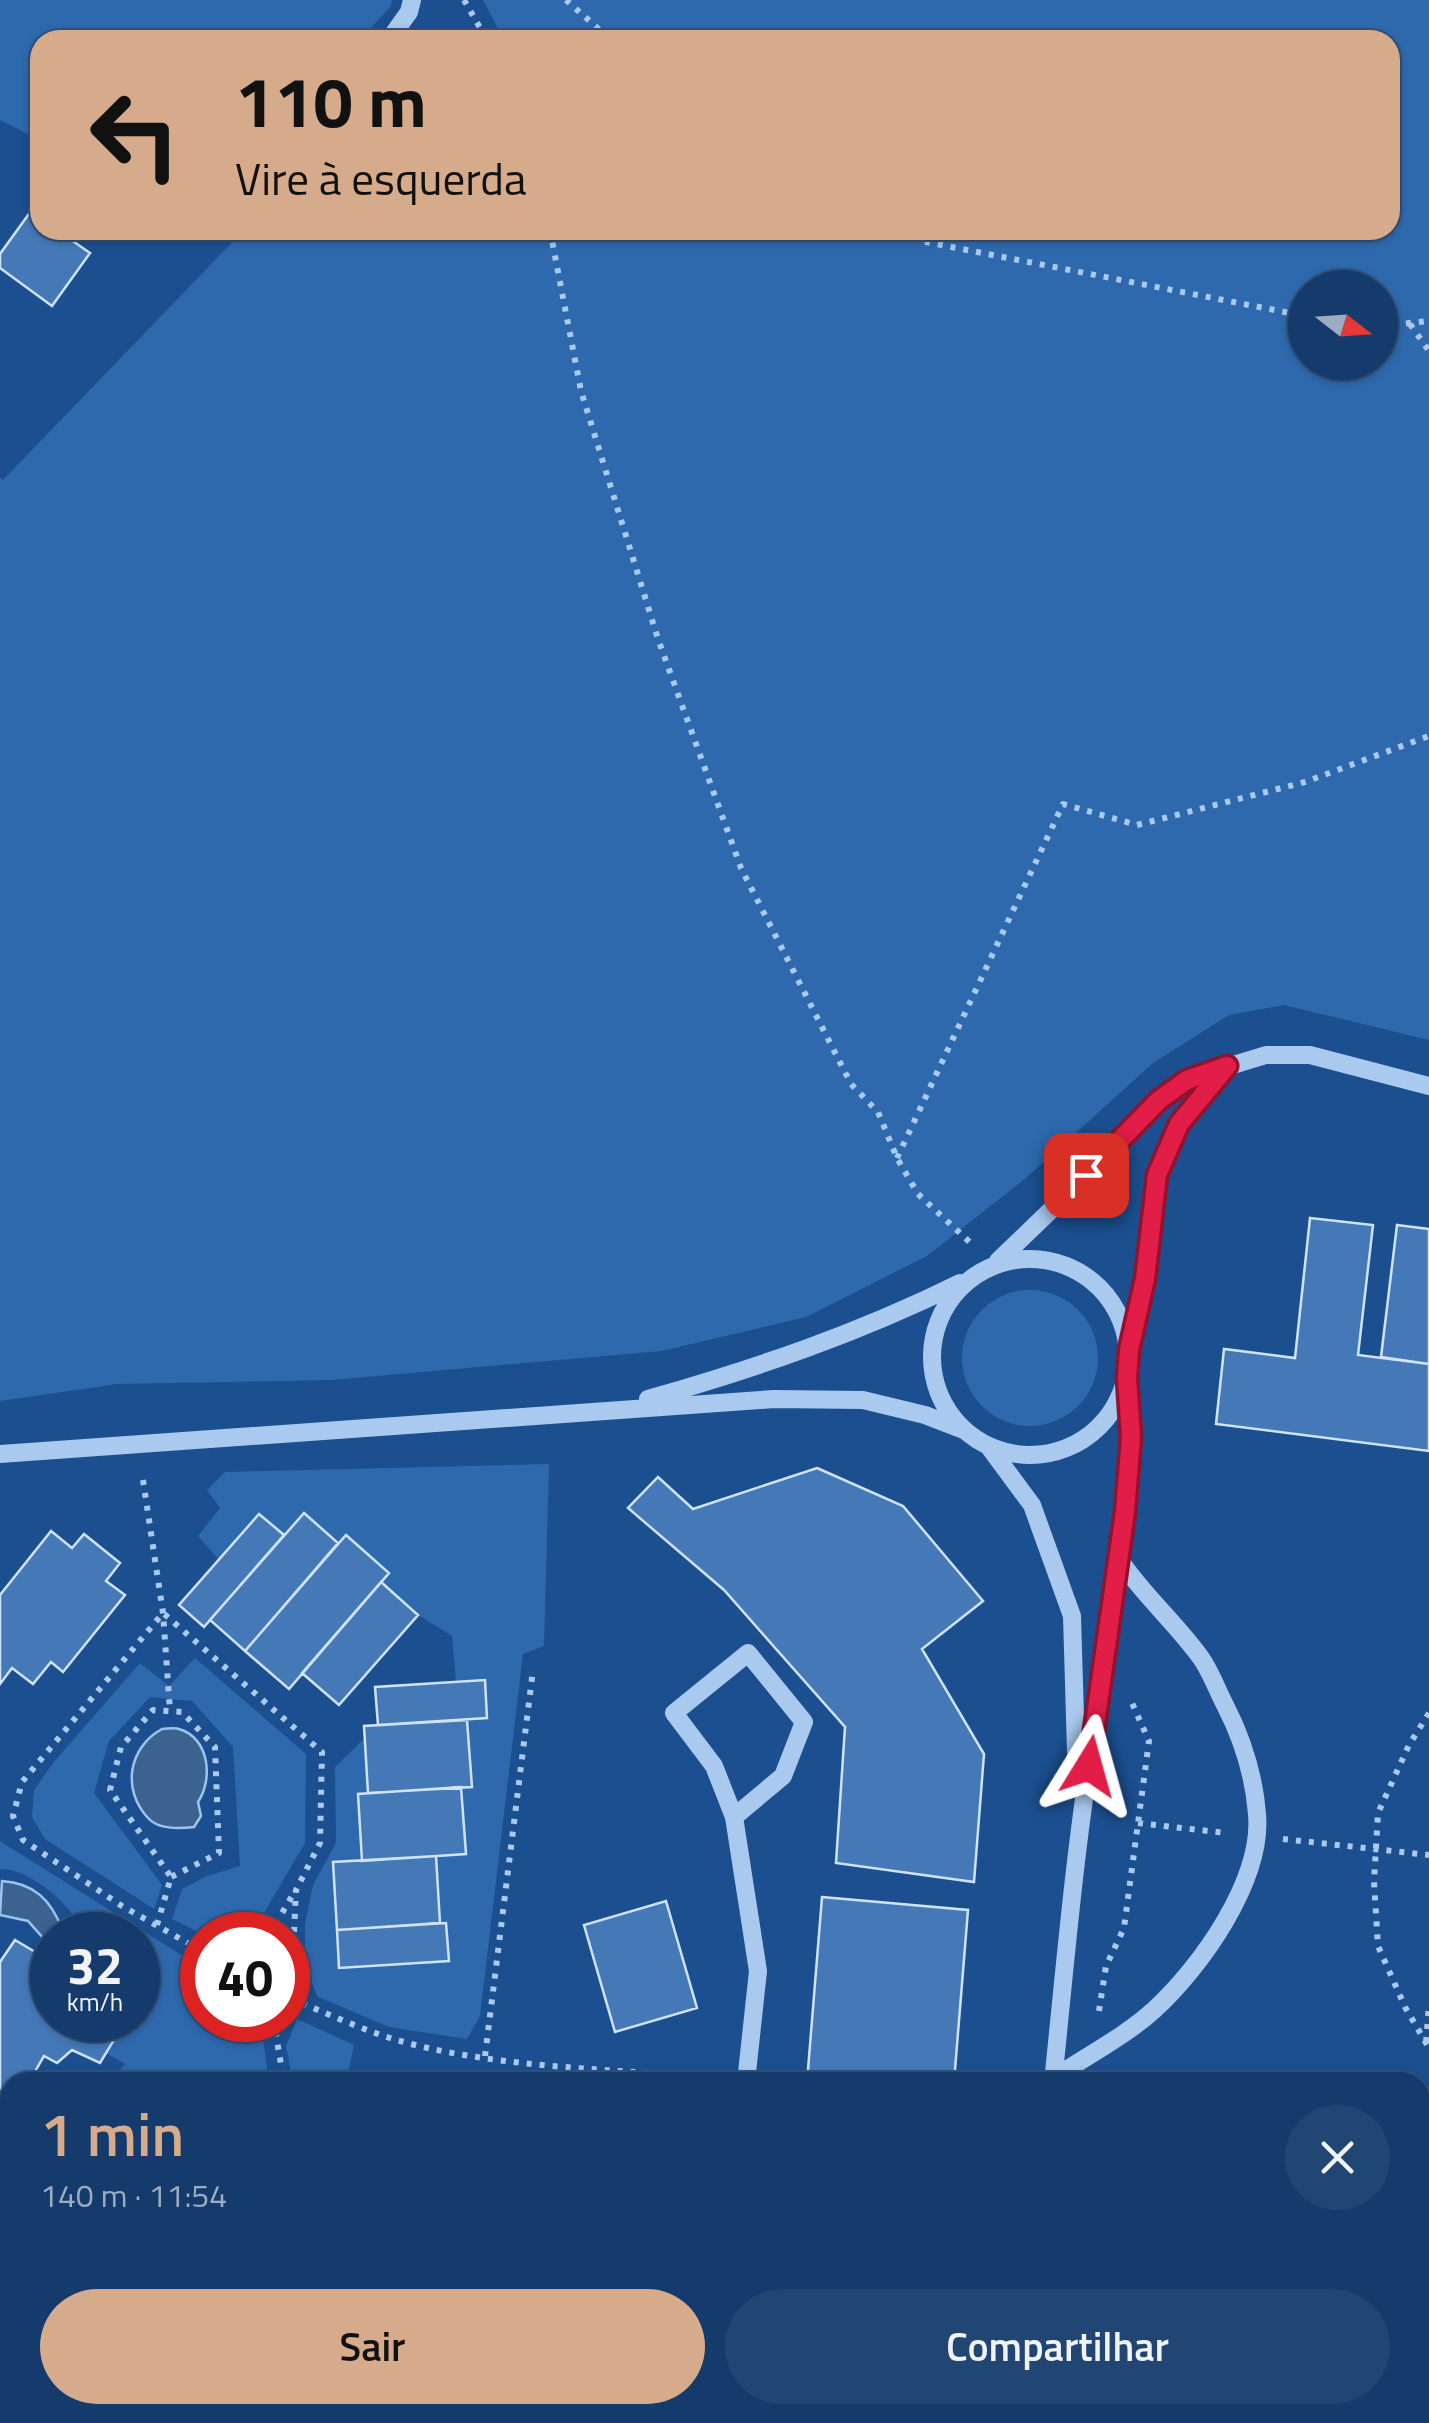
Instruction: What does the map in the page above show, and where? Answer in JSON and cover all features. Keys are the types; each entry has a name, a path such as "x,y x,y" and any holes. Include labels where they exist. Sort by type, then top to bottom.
{"street":[{"path":"396,30 410,12 412,0"},
{"path":"994,1265 1159,1100 1187,1080 1266,1055 1310,1054 1429,1086"},
{"path":"1055,2072 1078,1836 1120,1559 1131,1437 1129,1350 1145,1279 1157,1175 1179,1124 1227,1066"},
{"path":"614,1408 755,1369 829,1342 1011,1260 1036,1258 1082,1272 1104,1291 1121,1316 1129,1350"},
{"path":"964,1430 939,1393 932,1371 932,1345 940,1316 957,1290 973,1277"},
{"path":"0,1454 774,1399 863,1400 925,1415 964,1430 989,1447 1013,1454 1044,1455 1074,1446 1108,1418 1127,1378"},
{"path":"989,1447 1032,1505 1072,1616 1078,1836"},
{"path":"1067,2072 1120,2038 1156,2008 1194,1967 1227,1919 1249,1868 1258,1817 1245,1744 1202,1660 1135,1584 1120,1559"},
{"path":"734,1817 784,1776 804,1722 748,1654 674,1713 714,1766 734,1817 758,1970 739,2072"}],"path":[{"path":"464,0 480,30"},
{"path":"566,0 600,30"},
{"path":"552,240 581,391 658,638 741,868 851,1084 878,1112 897,1158 918,1194 994,1265"},
{"path":"919,240 1288,313"},
{"path":"1398,324 1429,322"},
{"path":"1409,323 1429,351"},
{"path":"897,1158 1063,804 1137,825 1304,782 1429,736"},
{"path":"143,1480 163,1613 170,1712"},
{"path":"163,1613 322,1752 320,1844 283,1912"},
{"path":"135,1912 23,1840 13,1816 22,1782 163,1613"},
{"path":"485,2056 533,1670"},
{"path":"1098,2018 1106,1966 1124,1928 1149,1741 1131,1701"},
{"path":"160,1915 171,1878 219,1853 215,1747 182,1712 153,1710 121,1747 110,1790 171,1878"},
{"path":"1427,2045 1405,2008 1378,1946 1374,1882 1378,1813 1409,1745 1429,1713"},
{"path":"295,1912 296,1890"},
{"path":"1427,2045 1429,2004"},
{"path":"310,2005 392,2038 485,2056 646,2072"},
{"path":"277,2042 282,2072"}],"shaded area":[{"path":"0,0 392,0 369,30 30,30 30,135 0,120"},
{"path":"483,0 1429,0 1429,1040 1284,1005 1229,1015 1153,1063 1026,1178 927,1256 806,1317 662,1351 332,1380 117,1384 0,1401 0,478 3,480 234,240 1400,240 1400,30 499,30"},
{"path":"1030,1290 1056,1295 1078,1310 1093,1332 1098,1358 1093,1384 1078,1406 1056,1421 1030,1426 1004,1421 982,1406 967,1384 962,1358 967,1332 982,1310 1004,1295"},
{"path":"549,1464 544,1646 523,1654 480,2016 467,2039 389,2027 318,1997 310,1979 307,1912 313,1885 336,1843 335,1767 365,1738 368,1793 358,1795 362,1861 333,1863 339,1968 449,1961 446,1923 440,1923 436,1856 466,1854 461,1787 472,1786 467,1720 487,1718 485,1680 456,1682 452,1636 418,1615 381,1582 389,1572 347,1535 338,1543 304,1513 284,1535 259,1514 219,1560 198,1536 220,1508 207,1490 225,1472"},
{"path":"195,1658 306,1754 305,1843 264,1912 180,1912 180,1923 172,1919 182,1889 240,1866 233,1747 192,1701 150,1697 109,1741 94,1793 162,1885 154,1909 45,1839 32,1817 34,1790 140,1663 169,1686"},
{"path":"177,1728 189,1734 203,1750 206,1783 198,1802 201,1816 194,1827 158,1825 139,1807 134,1794 132,1769 136,1757 142,1746 162,1729"},
{"path":"0,1841 113,1912 71,1912 34,1880 0,1869"},
{"path":"2,1881 32,1889 53,1912 30,1912 30,1923 0,1915"},
{"path":"160,1942 180,1954 180,2042 263,2042 268,2072 117,2072 125,2064 103,2051 110,2042 160,2042"},
{"path":"310,2025 354,2045 348,2072 291,2072 286,2046 288,2042 310,2042"}],"building":[{"path":"30,212 30,240 71,240 90,253 52,306 0,268 0,254"},
{"path":"1310,1218 1373,1225 1358,1355 1429,1364 1429,1451 1216,1424 1224,1349 1295,1358"},
{"path":"1397,1225 1429,1229 1429,1364 1381,1357"},
{"path":"817,1468 903,1506 983,1601 922,1649 984,1754 974,1882 836,1863 845,1727 724,1590 628,1508 658,1477 693,1509"},
{"path":"304,1513 338,1543 245,1651 210,1620"},
{"path":"259,1514 284,1535 204,1627 179,1605"},
{"path":"51,1531 72,1548 84,1534 120,1563 106,1581 125,1595 63,1672 51,1662 33,1684 12,1668 0,1684 0,1595"},
{"path":"346,1535 389,1573 289,1689 245,1651"},
{"path":"381,1582 418,1615 339,1705 302,1673"},
{"path":"485,1680 487,1718 378,1725 375,1687"},
{"path":"467,1720 472,1787 368,1793 364,1726"},
{"path":"461,1787 466,1854 362,1861 358,1794"},
{"path":"436,1856 440,1923 337,1930 333,1862"},
{"path":"822,1897 968,1910 955,2072 808,2072"},
{"path":"666,1901 697,2008 615,2032 584,1925"},
{"path":"446,1923 449,1961 339,1968 337,1930"},
{"path":"15,1940 30,1949 30,2042 113,2042 100,2063 72,2050 57,2063 44,2056 35,2072 0,2072 0,1962"}],"route":[{"path":"1086,1175 1159,1100 1187,1080 1227,1066 1179,1124 1157,1175 1145,1279 1129,1350 1131,1437 1125,1512 1089,1766"}]}
